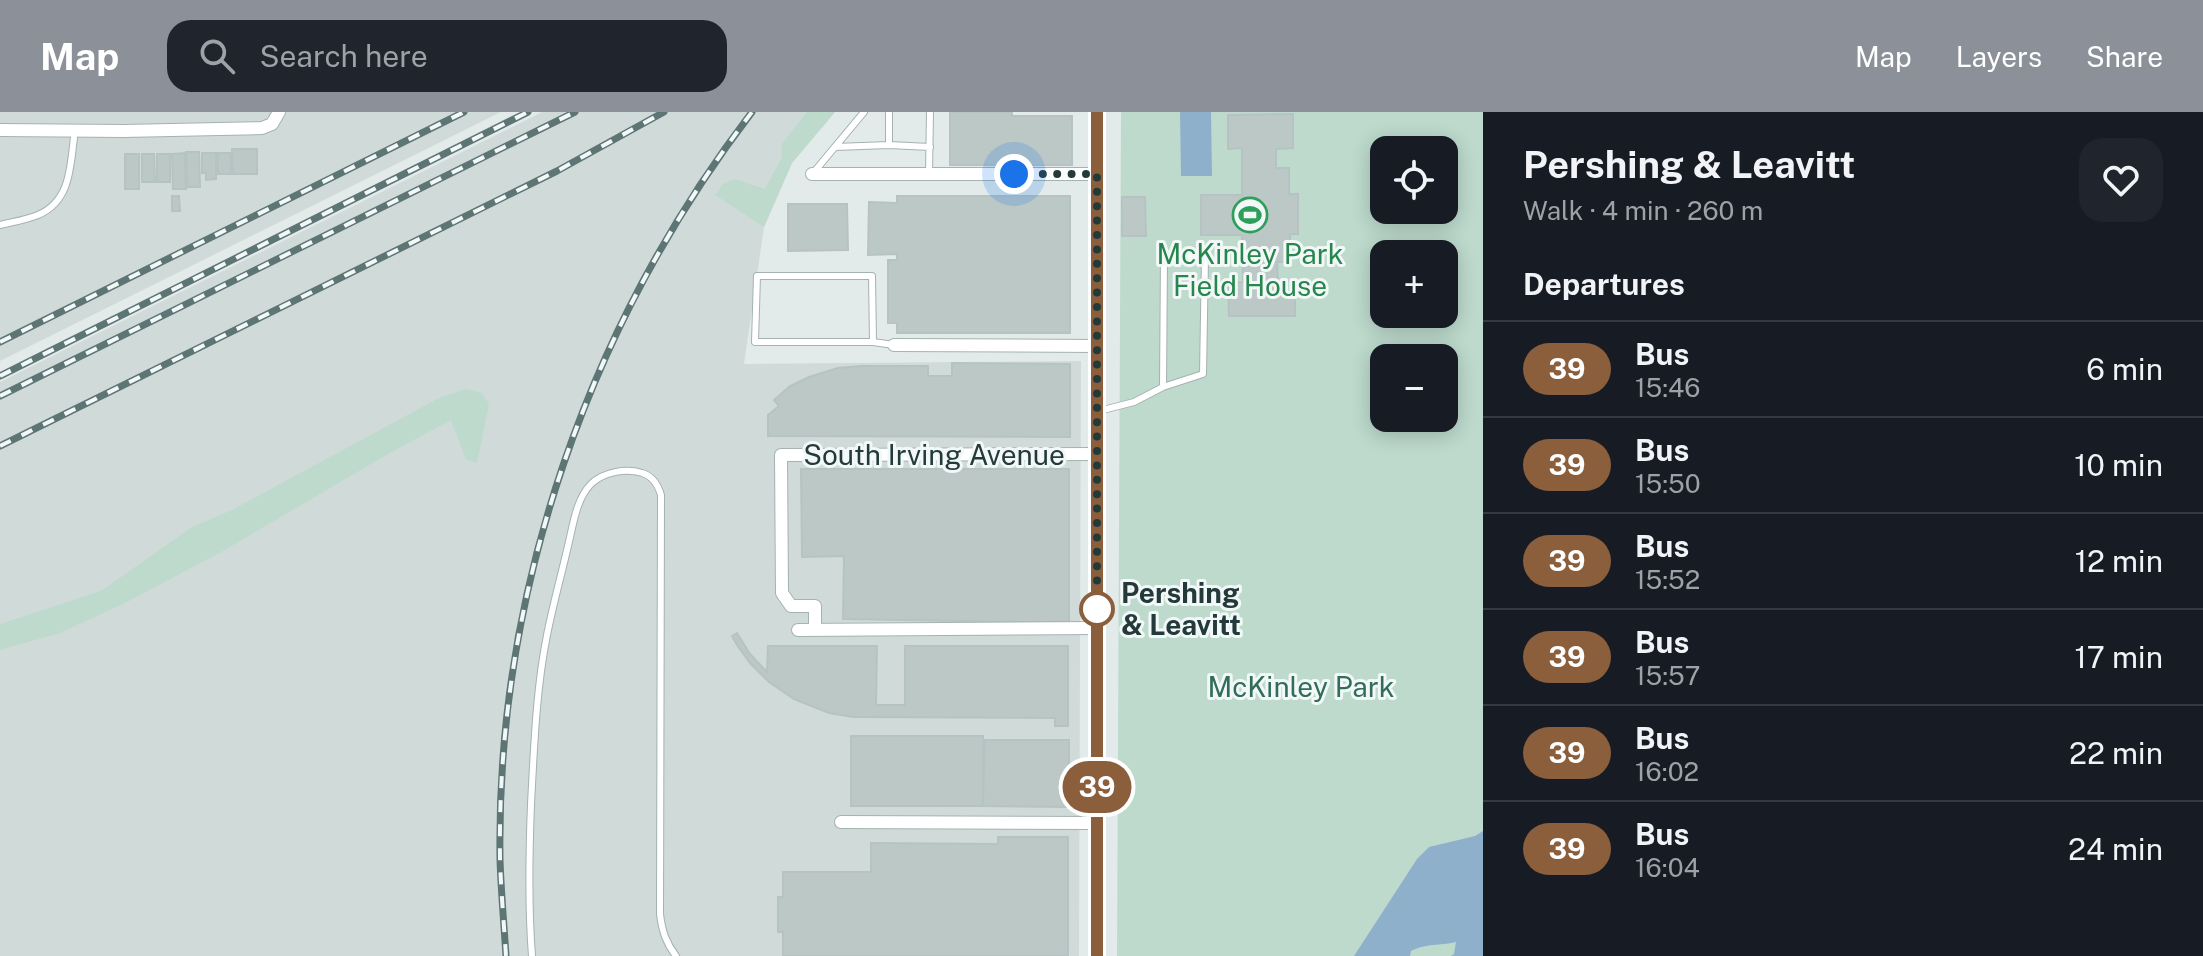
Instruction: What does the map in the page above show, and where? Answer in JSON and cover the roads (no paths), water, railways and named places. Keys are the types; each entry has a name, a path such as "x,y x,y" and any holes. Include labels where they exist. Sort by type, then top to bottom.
{"main road":[{"path":"1097,112 1097,956"}],"street":[{"path":"0,130 262,128 275,118"},
{"path":"812,174 1097,174"},
{"path":"894,345 1097,346"},
{"name":"South Irving Avenue","path":"815,630 815,606 791,606 782,593 781,455 1097,454"},
{"path":"798,630 1097,628"},
{"path":"841,822 1097,823"}],"lane":[{"path":"812,174 864,112"},
{"path":"889,112 889,145"},
{"path":"929,174 930,112"},
{"path":"0,225 38,215 55,204 65,192 75,130"},
{"path":"835,147 930,147"},
{"path":"1097,412 1134,402 1163,387 1203,374 1205,257 1164,256 1163,387"},
{"path":"873,342 872,276 757,276 755,342 873,342 894,345"},
{"path":"532,956 530,830 547,636 583,494 598,479 630,471 646,474 653,479 661,495 660,914 663,935 676,956"}],"water":[{"path":"1180,112 1211,112 1212,176 1181,176"},
{"path":"1483,831 1483,956 1451,956 1456,942 1417,948 1411,951 1410,956 1354,956 1417,859 1429,847 1475,836"}],"railway":[{"path":"0,342 464,112"},
{"path":"0,376 528,112"},
{"path":"0,396 575,112"},
{"path":"0,446 557,171 664,112"},
{"path":"506,956 500,859 503,758 515,659 535,561 563,464 600,371 643,281 694,194 752,112"}],"place":[{"name":"McKinley Park Field House","path":"1250,215"},
{"name":"Pershing & Leavitt","path":"1097,609"}],"park label":[{"name":"McKinley Park","path":"1301,687"}]}
